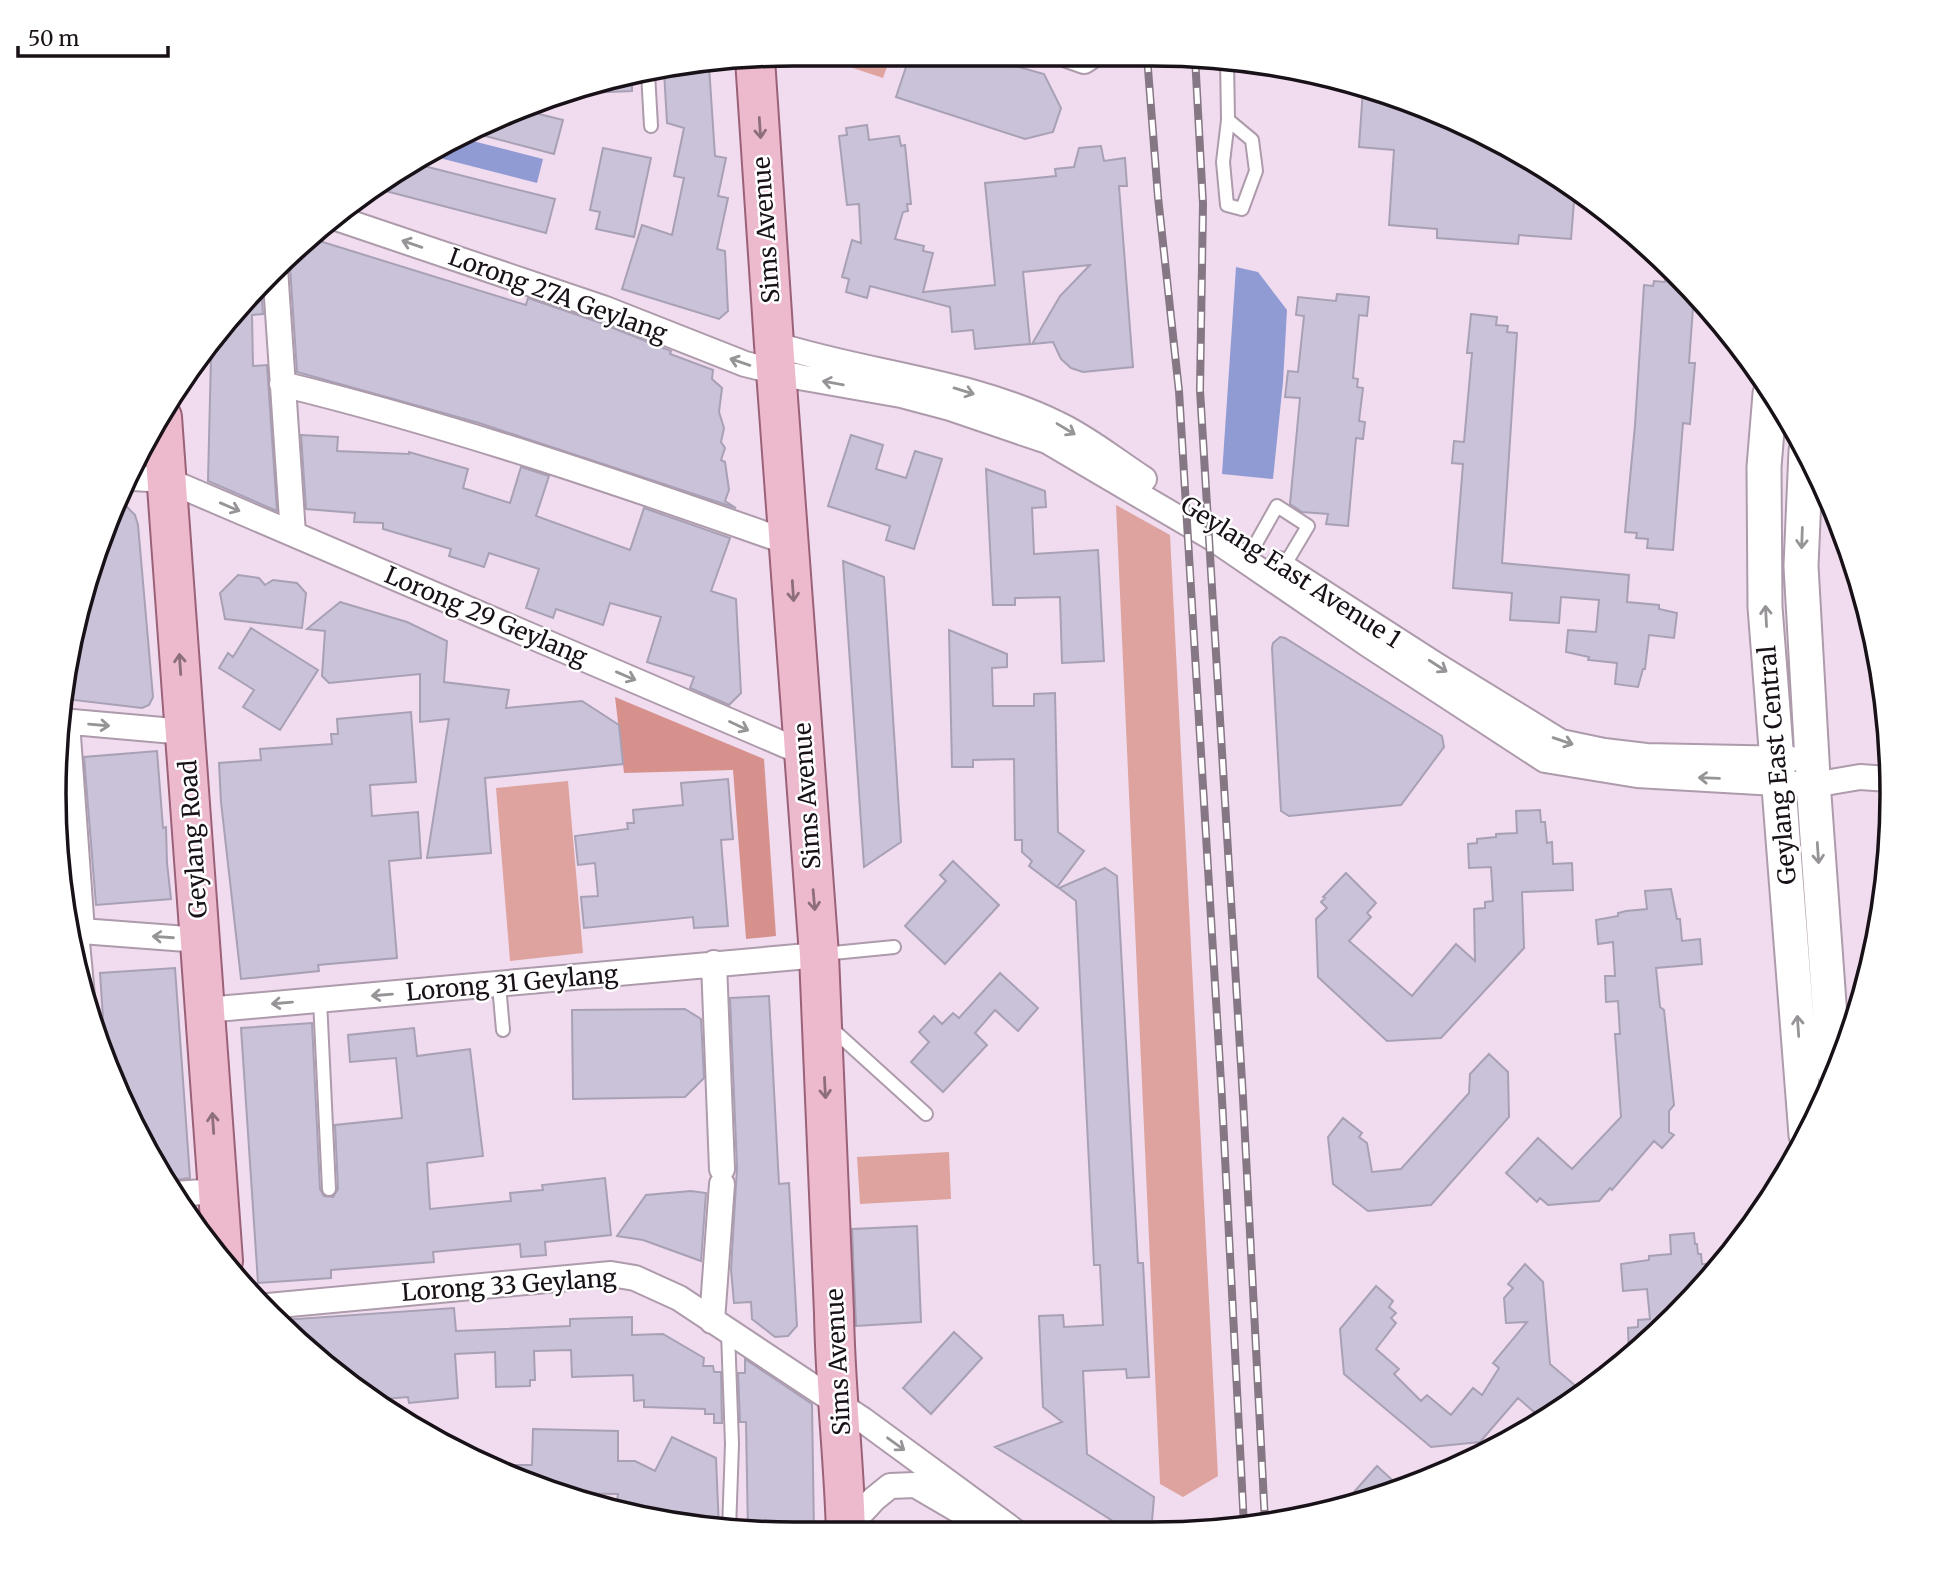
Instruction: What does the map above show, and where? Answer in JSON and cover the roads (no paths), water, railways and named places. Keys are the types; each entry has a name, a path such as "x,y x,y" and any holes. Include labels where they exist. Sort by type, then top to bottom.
{"main road":[{"name":"Sims Avenue","path":"756,68 819,954 835,1366 846,1522"},
{"name":"Geylang East Central","path":"1769,409 1764,467 1765,607 1805,1115"},
{"name":"Geylang Road","path":"157,444 150,479 185,732 222,1244"},
{"name":"Geylang East Central","path":"1805,475 1801,566 1832,1051"}],"street":[{"name":"Lorong 27A Geylang","path":"346,221 595,305 745,365 775,358"},
{"path":"276,284 293,534"},
{"name":"Geylang East Avenue 1","path":"775,358 821,358 926,379 1003,402 1059,424 1280,574 1545,760 1637,775 1776,769 1879,778"},
{"path":"282,384 329,395 515,450 790,543"},
{"name":"Lorong 29 Geylang","path":"150,479 293,534 804,753"},
{"path":"71,723 185,732"},
{"path":"67,780 72,879"},
{"path":"79,930 200,940"},
{"name":"Lorong 31 Geylang","path":"206,1010 819,954"},
{"path":"714,964 722,1176 720,1326"},
{"path":"186,1193 218,1191"},
{"name":"Lorong 33 Geylang","path":"276,1305 622,1274 678,1298 863,1420 1002,1522"},
{"path":"854,1522 890,1486 915,1485 979,1522"}],"lane":[{"path":"1227,71 1228,120 1223,162 1227,205 1242,209 1256,172 1252,140 1228,120"},
{"path":"648,81 651,126"},
{"path":"1250,554 1277,506 1307,526 1280,574"},
{"path":"819,954 894,947"},
{"path":"499,985 503,1030"},
{"path":"320,1000 329,1188"},
{"path":"822,1020 926,1114"},
{"path":"720,1326 732,1444 729,1519"}],"water":[{"path":"474,141 543,159 537,183 441,158"},
{"path":"1236,267 1258,272 1287,310 1273,479 1222,474"}],"railway":[{"path":"1148,66 1158,197 1179,391 1222,1099 1244,1516"},
{"path":"1196,68 1203,204 1200,390 1243,1098 1265,1513"}]}
